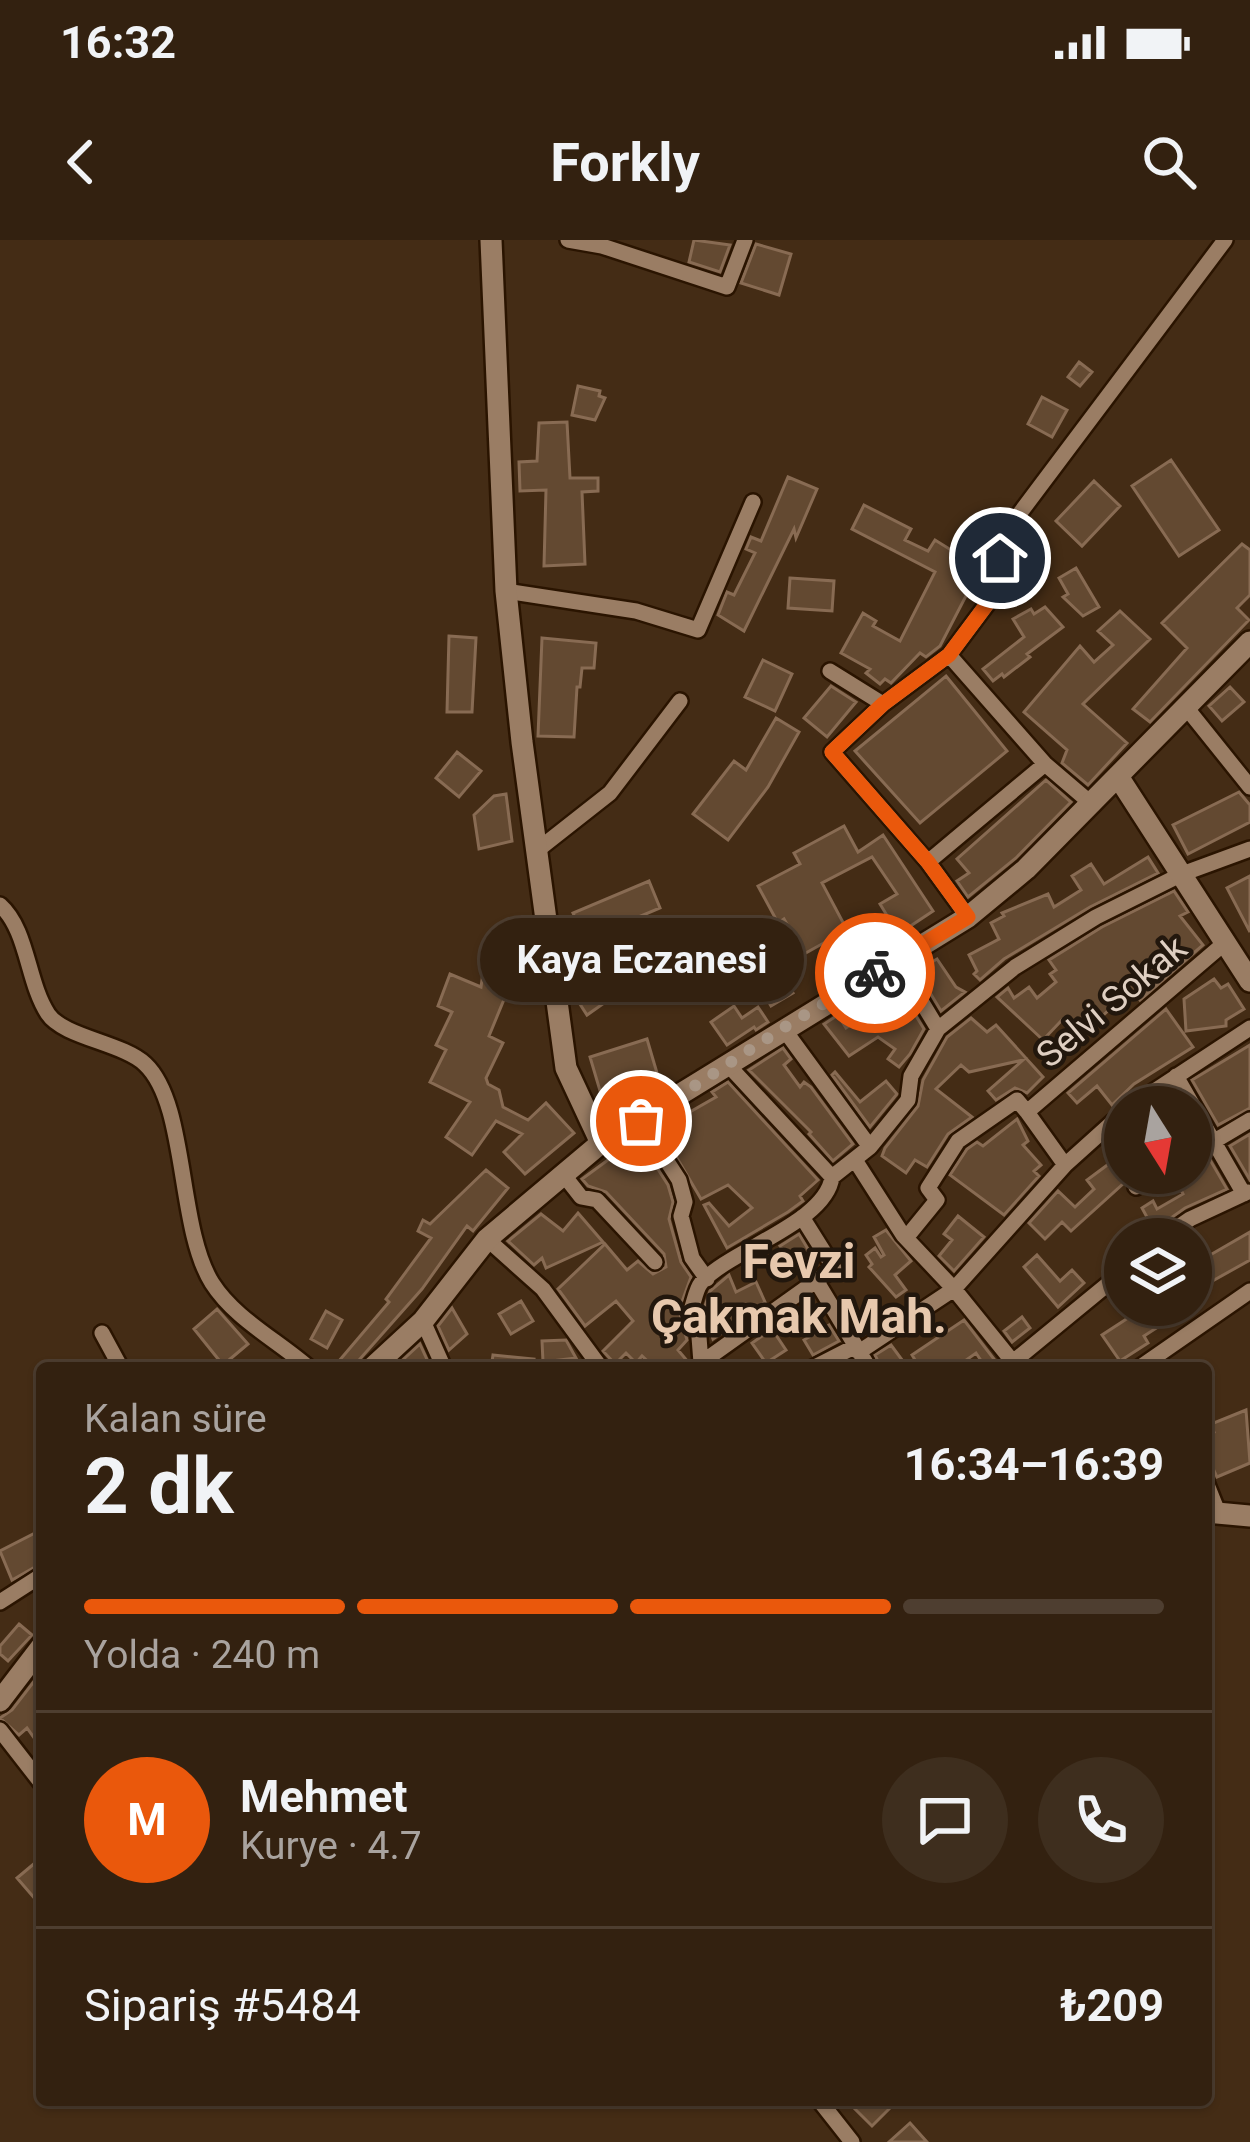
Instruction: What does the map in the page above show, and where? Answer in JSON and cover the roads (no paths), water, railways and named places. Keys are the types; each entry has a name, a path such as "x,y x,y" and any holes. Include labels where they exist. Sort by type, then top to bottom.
{"street":[{"path":"491,240 506,591 535,852 566,1068 601,1143"},
{"path":"568,240 602,246 727,287 745,240"},
{"path":"968,917 928,862 832,752 883,704 949,655 1005,580 1000,558 1020,513 1225,240"},
{"path":"506,591 635,611 698,630 753,502"},
{"path":"379,1362 423,1321 487,1239 601,1143 968,917 1093,805 1250,642"},
{"path":"949,655 1046,764 1093,805"},
{"path":"830,671 883,704"},
{"path":"535,852 610,793 680,701"},
{"path":"1186,706 1250,787"},
{"path":"928,862 1046,764"},
{"path":"1119,778 1250,981"},
{"path":"703,1362 698,1324 691,1310 700,1284 802,1216 830,1190 832,1177 870,1147 908,1100 910,1076 938,1029 1015,967 1096,916 1182,874 1250,850"},
{"path":"0,905 11,915 50,1018 145,1064 166,1097 188,1214 211,1281 241,1315 301,1362"},
{"name":"Selvi Sokak","path":"906,1238 938,1199 928,1188 958,1141 1017,1100 1027,1112 1227,941"},
{"path":"897,961 938,1029"},
{"path":"783,1028 870,1147"},
{"path":"1161,1086 1250,1028"},
{"path":"729,1066 832,1177"},
{"path":"1176,1076 1245,1194 1250,1214"},
{"path":"1027,1112 1065,1165"},
{"path":"1212,1143 1250,1120"},
{"path":"641,1121 679,1180 685,1202 681,1216 692,1258 707,1279"},
{"path":"859,1352 954,1289 1065,1165 1104,1130"},
{"path":"855,1160 906,1238 954,1289 1011,1362"},
{"path":"563,1174 581,1197 597,1200 655,1262"},
{"path":"1192,1218 1245,1194"},
{"path":"708,1362 834,1268 802,1216"},
{"path":"487,1239 543,1289 597,1362"},
{"path":"817,1282 865,1362"},
{"path":"1019,1362 1104,1288"},
{"path":"1158,1362 1250,1292"},
{"path":"423,1321 441,1362"},
{"path":"102,1333 118,1362"},
{"path":"825,1362 852,1348 859,1352"},
{"path":"1212,1512 1250,1516"},
{"path":"0,1602 36,1580"},
{"path":"0,1701 36,1654"},
{"path":"0,1730 36,1776"},
{"path":"824,2106 852,2142"}],"place":[{"name":"Kaya Eczanesi","path":"641,1121"}],"district":[{"name":"Fevzi Çakmak Mah.","path":"799,1288"}]}
